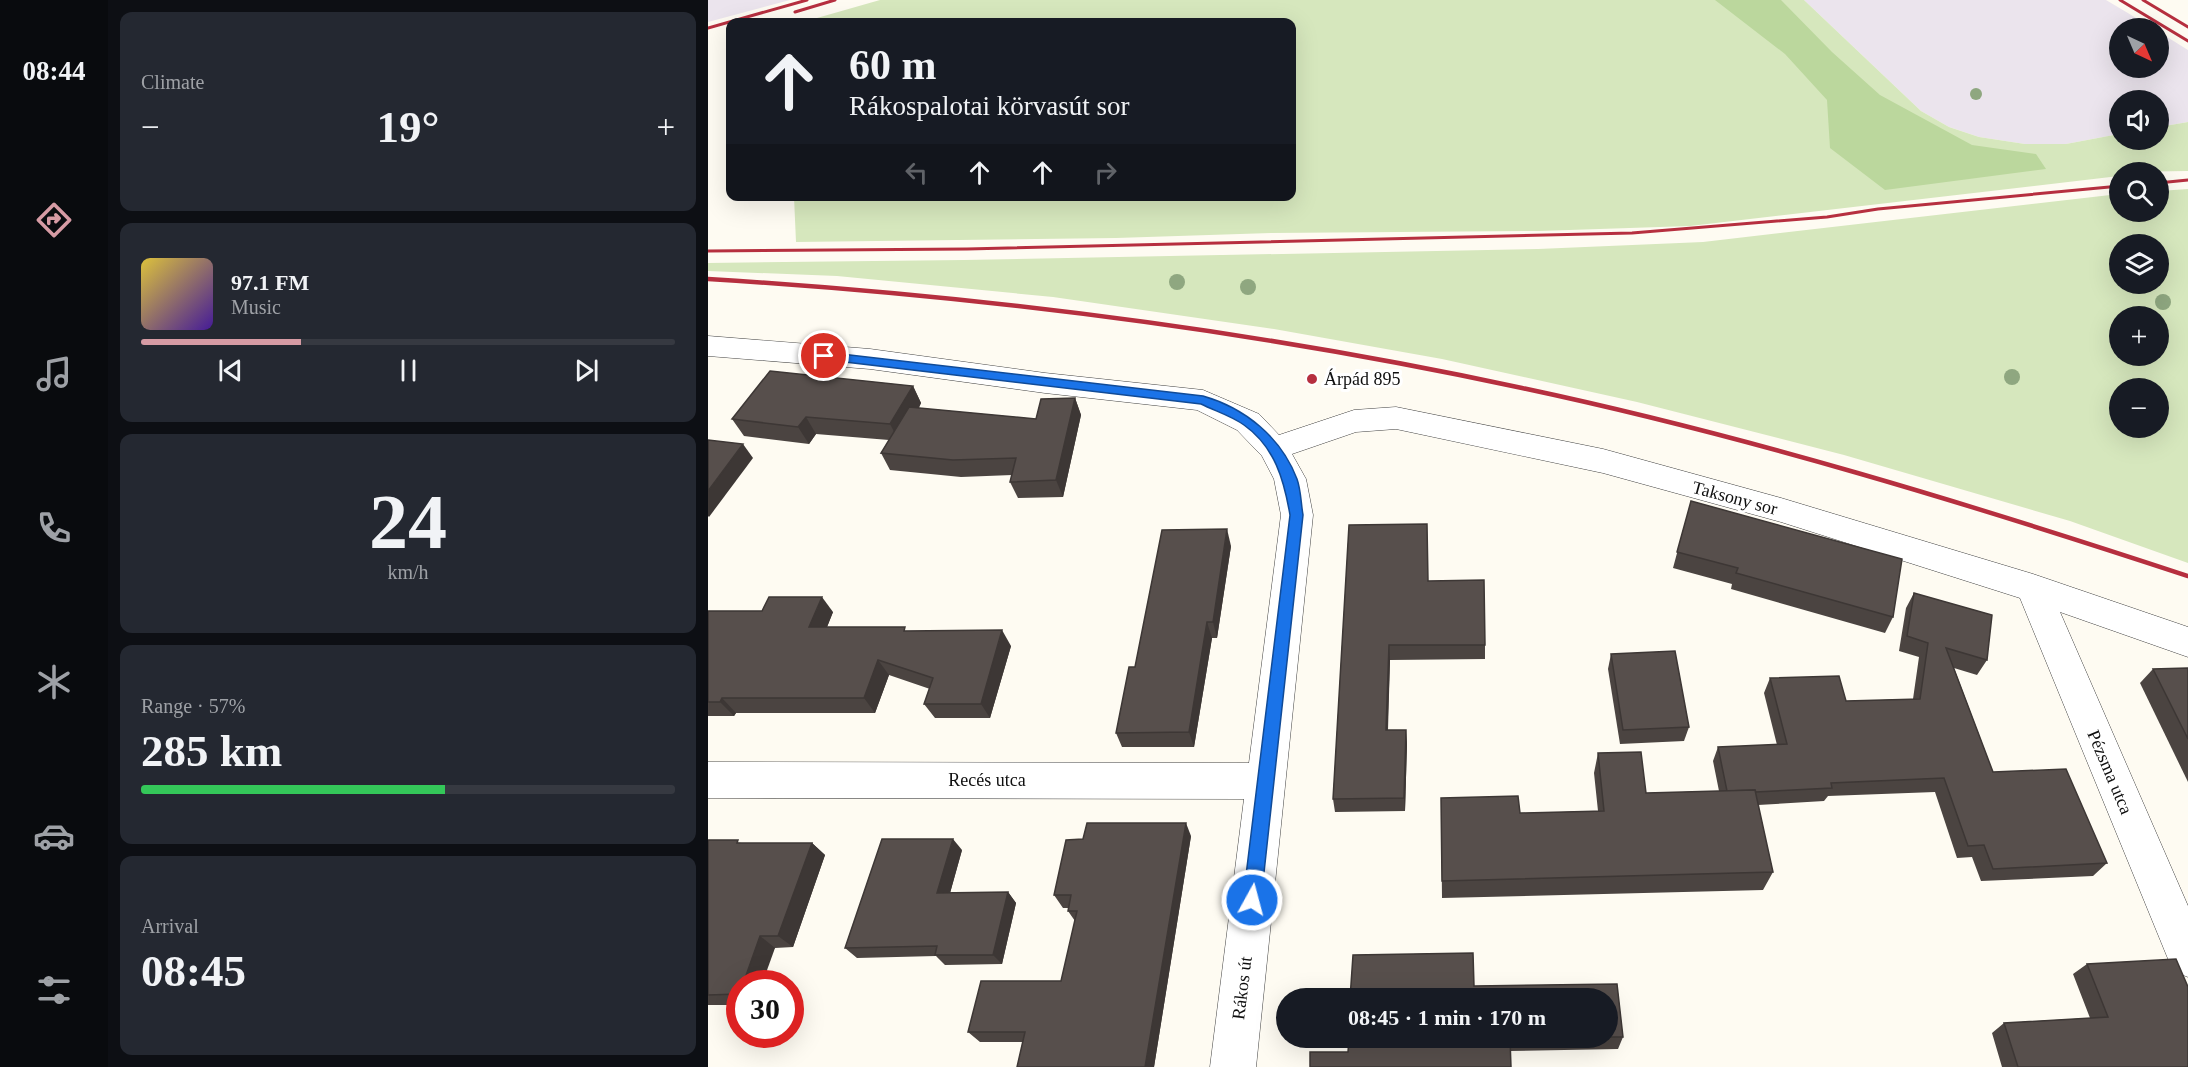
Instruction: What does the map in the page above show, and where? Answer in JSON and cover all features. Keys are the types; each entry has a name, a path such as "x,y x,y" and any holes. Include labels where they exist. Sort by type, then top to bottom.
{"street":[{"name":"Rákos út","path":"708,346 870,359 1045,383 1203,400 1248,422 1274,449 1290,479 1297,515 1233,1067"},
{"name":"Taksony sor","path":"1274,449 1354,421 1396,418 1603,461 1780,510 2033,588 2188,642"},
{"name":"Pézsma utca","path":"2033,588 2188,956"},
{"name":"Recés utca","path":"708,780 1266,781"}],"shaded area":[{"path":"708,0 790,0 708,22"},
{"path":"1804,0 2106,0 2136,18 2109,18 2109,78 2169,78 2169,38 2188,50 2188,122 2169,125 2169,90 2109,90 2109,136 2066,144 2025,144 1979,137 1949,127 1921,111"}],"green space":[{"path":"880,0 1804,0 1921,111 1949,127 1979,137 2025,144 2066,144 2109,136 2109,150 2169,150 2169,125 2188,122 2188,171 2169,171 2169,162 2109,162 2109,177 1690,226 1539,231 1271,233 1116,238 796,242 794,201 1296,201 1296,18 817,18"},
{"path":"1715,0 1781,0 1832,52 1880,95 1972,145 2036,154 2046,169 1885,190 1830,148 1827,100 1785,54"},
{"path":"2188,189 2188,563 2070,521 1844,455 1637,402 1442,359 1274,329 1053,297 837,276 708,271 708,263 1538,249 1703,242 2109,195 2109,222 2169,222 2169,190"}],"building":[{"path":"770,371 913,386 890,424 806,417 798,427 732,419"},
{"path":"1075,398 1056,480 1010,482 1016,458 953,460 881,453 909,407 1036,419 1041,399"},
{"path":"708,440 743,444 708,491"},
{"path":"1691,501 1902,559 1893,617 1736,573 1738,568 1677,552"},
{"path":"1427,524 1428,581 1484,580 1485,645 1389,645 1386,730 1406,730 1404,798 1333,799 1349,525"},
{"path":"1227,529 1213,622 1207,622 1189,732 1116,733 1129,667 1135,667 1162,530"},
{"path":"1914,593 1992,615 1987,660 1946,648 1993,772 2066,769 2107,863 1993,869 1984,845 1968,846 1944,778 1831,783 1832,788 1756,792 1755,790 1727,791 1718,747 1787,744 1770,678 1839,676 1846,701 1920,699 1928,643 1907,636"},
{"path":"769,597 822,597 809,627 905,627 904,631 1002,630 981,704 924,704 933,678 878,660 864,698 722,698 720,702 708,702 708,611 762,611"},
{"path":"1675,651 1689,727 1623,730 1611,654"},
{"path":"2188,668 2188,739 2153,669"},
{"path":"1641,752 1646,793 1755,790 1773,872 1442,881 1441,798 1518,796 1520,813 1604,811 1598,753"},
{"path":"1087,823 1186,823 1145,1067 1017,1067 1025,1032 968,1032 981,981 1061,981 1077,911 1068,911 1071,895 1054,895 1066,840 1083,839"},
{"path":"882,839 953,839 937,893 1008,892 993,955 935,955 937,946 845,948"},
{"path":"708,840 738,840 737,843 812,843 778,936 760,936 748,970 726,970 726,994 708,995"},
{"path":"1473,953 1474,986 1617,984 1617,988 1351,988 1353,955"},
{"path":"2176,959 2188,987 2188,1067 2018,1067 2004,1023 2108,1017 2087,964"},
{"path":"1618,993 1623,1037 1618,1037"},
{"path":"1348,1048 1510,1048 1511,1067 1310,1067 1310,1052 1348,1052"}],"railway":[{"path":"743,18 807,0"},
{"path":"795,12 835,0"},
{"path":"2120,0 2188,41"},
{"path":"2143,0 2188,27"},
{"path":"708,28 726,23"},
{"path":"2169,182 2188,180"},
{"path":"708,251 967,249 1632,233 1827,217 1878,209 2109,187"},
{"path":"708,279 913,295 1117,318 1421,367 1607,407 1774,450 1941,498 2188,576"}],"place":[{"name":"Árpád 895","path":"1312,379"}],"route":[{"path":"824,356 870,359 1045,383 1203,400 1248,422 1274,449 1290,479 1297,515 1252,900"}]}
